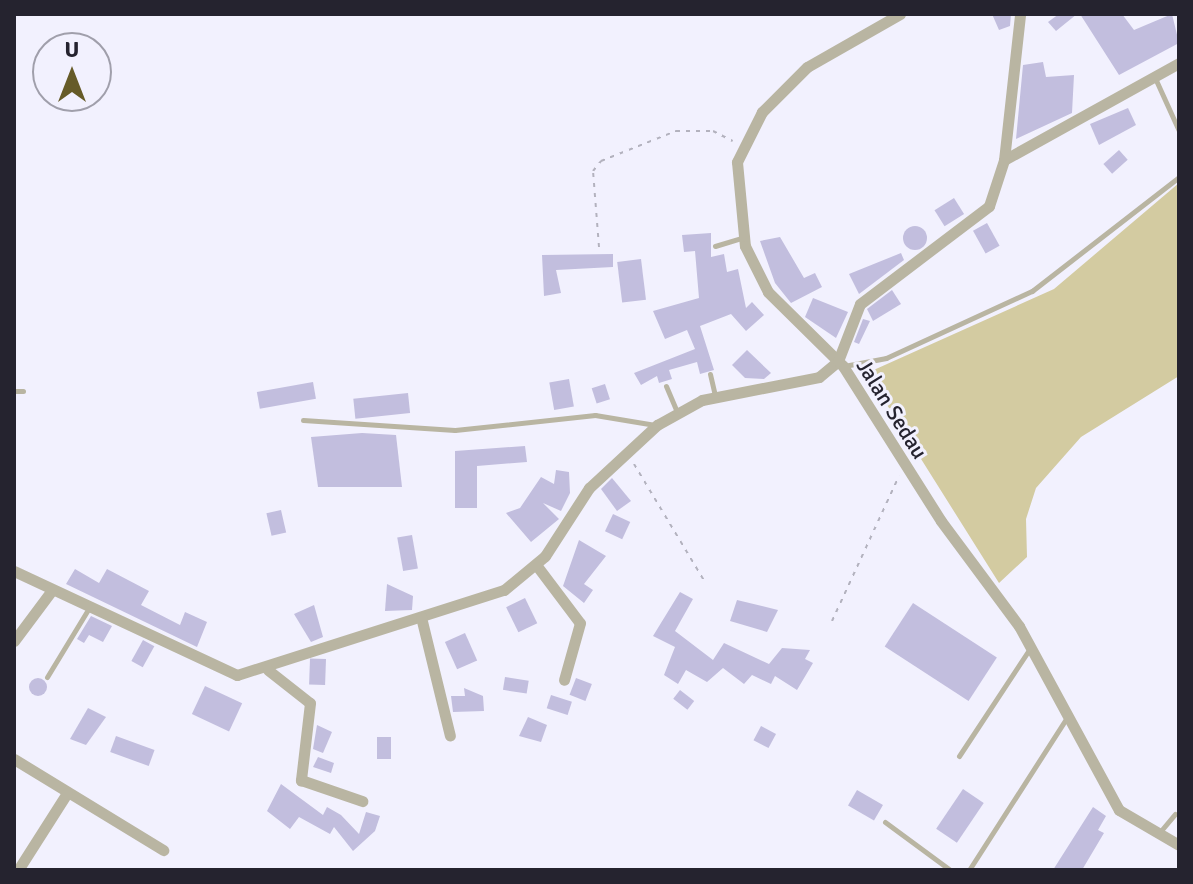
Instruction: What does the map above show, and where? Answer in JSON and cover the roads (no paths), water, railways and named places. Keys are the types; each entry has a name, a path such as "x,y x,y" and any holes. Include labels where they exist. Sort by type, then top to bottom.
{"street":[{"name":"Jalan Sedau","path":"900,14 792,80 741,145 735,184 742,238 768,292 840,363 904,466 1032,646 1067,718 1119,810 1155,836 1179,845"},
{"path":"14,571 216,672 268,670 421,617 477,603 537,566 589,488 657,425 677,412 715,396 809,382 840,363 860,304 970,227 995,196 1004,160 1020,14"},
{"path":"1004,160 1179,63"},
{"path":"537,566 580,623 564,680"},
{"path":"14,641 52,590"},
{"path":"421,617 450,736"},
{"path":"268,670 310,703 301,780 362,801"},
{"path":"14,759 163,850"},
{"path":"19,868 67,793"}],"lane":[{"path":"1155,78 1179,131"},
{"path":"840,363 886,358 1032,291 1179,177"},
{"path":"715,246 742,238"},
{"path":"710,374 715,396"},
{"path":"666,386 677,412"},
{"path":"14,391 23,391"},
{"path":"303,420 455,430 595,415 657,425"},
{"path":"47,677 89,608"},
{"path":"959,756 1032,646"},
{"path":"969,870 1067,718"},
{"path":"1155,836 1175,814"},
{"path":"885,822 950,870"}]}
